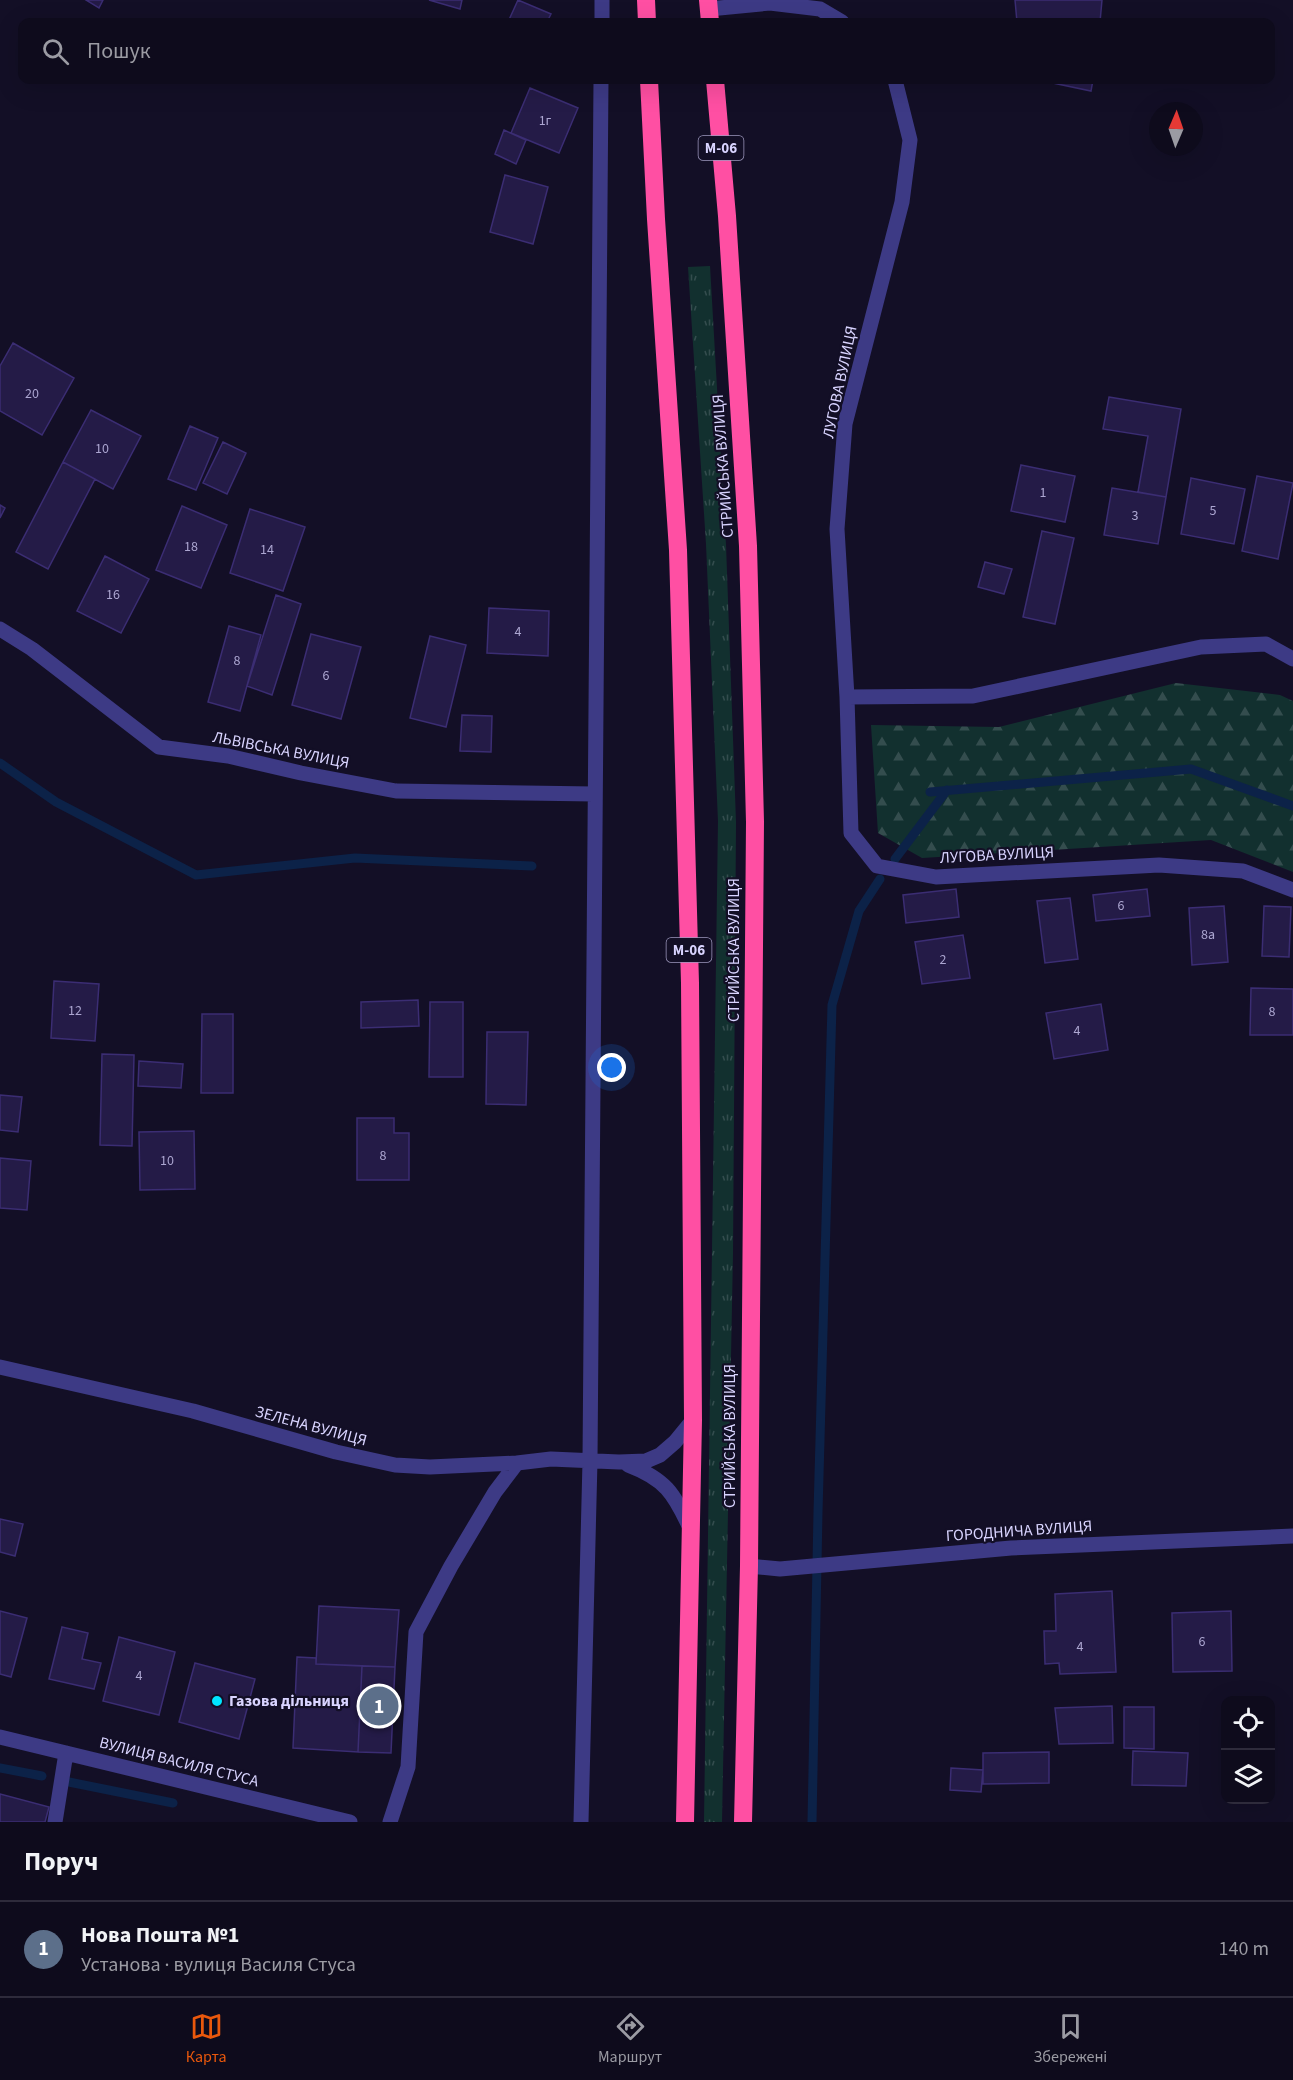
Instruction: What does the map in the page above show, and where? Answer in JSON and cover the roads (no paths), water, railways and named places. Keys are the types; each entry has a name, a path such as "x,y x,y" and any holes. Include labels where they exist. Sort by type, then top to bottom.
{"highway":[{"path":"646,0 647,18"},
{"name":"М-06","path":"649,84 678,550 690,983 693,1420 685,1822"},
{"name":"СТРИЙСЬКА ВУЛИЦЯ","path":"715,84 727,216 747,534 755,822 748,1566 743,1822"}],"street":[{"path":"602,0 602,18"},
{"path":"709,10 770,3 820,9 835,18"},
{"path":"581,1822 590,1461 601,84"},
{"name":"ЛУГОВА ВУЛИЦЯ","path":"896,84 910,140 902,202 845,424 837,529 848,697 851,833 877,866 936,877 1159,864 1243,871 1293,890"},
{"name":"ЛЬВІВСЬКА ВУЛИЦЯ","path":"0,629 32,649 159,747 228,756 301,773 396,790 594,794"},
{"path":"848,697 973,696 1202,647 1266,644 1293,659"},
{"name":"ЗЕЛЕНА ВУЛИЦЯ","path":"0,1367 193,1411 279,1437 395,1465 430,1467 551,1459 646,1461 660,1455 675,1442 693,1420"},
{"name":"ЗЕЛЕНА ВУЛИЦЯ","path":"619,1462 645,1472 666,1485 679,1505 691,1531"},
{"path":"390,1822 408,1767 416,1632 489,1501 517,1463"},
{"name":"ГОРОДНИЧА ВУЛИЦЯ","path":"748,1566 780,1569 1011,1548 1293,1536"},
{"name":"ВУЛИЦЯ ВАСИЛЯ СТУСА","path":"0,1737 319,1818 350,1822"},
{"path":"55,1822 66,1753"}],"waterway":[{"path":"0,763 56,802 196,875 355,858 532,866"},
{"path":"930,792 1191,769 1293,806"},
{"path":"895,859 947,790"},
{"path":"812,1822 832,1005 859,911 880,879"},
{"path":"0,1768 42,1776"},
{"path":"69,1782 173,1803"}],"place":[{"name":"Газова дільниця","path":"217,1701"},
{"name":"Нова Пошта №1","path":"379,1706"}]}
